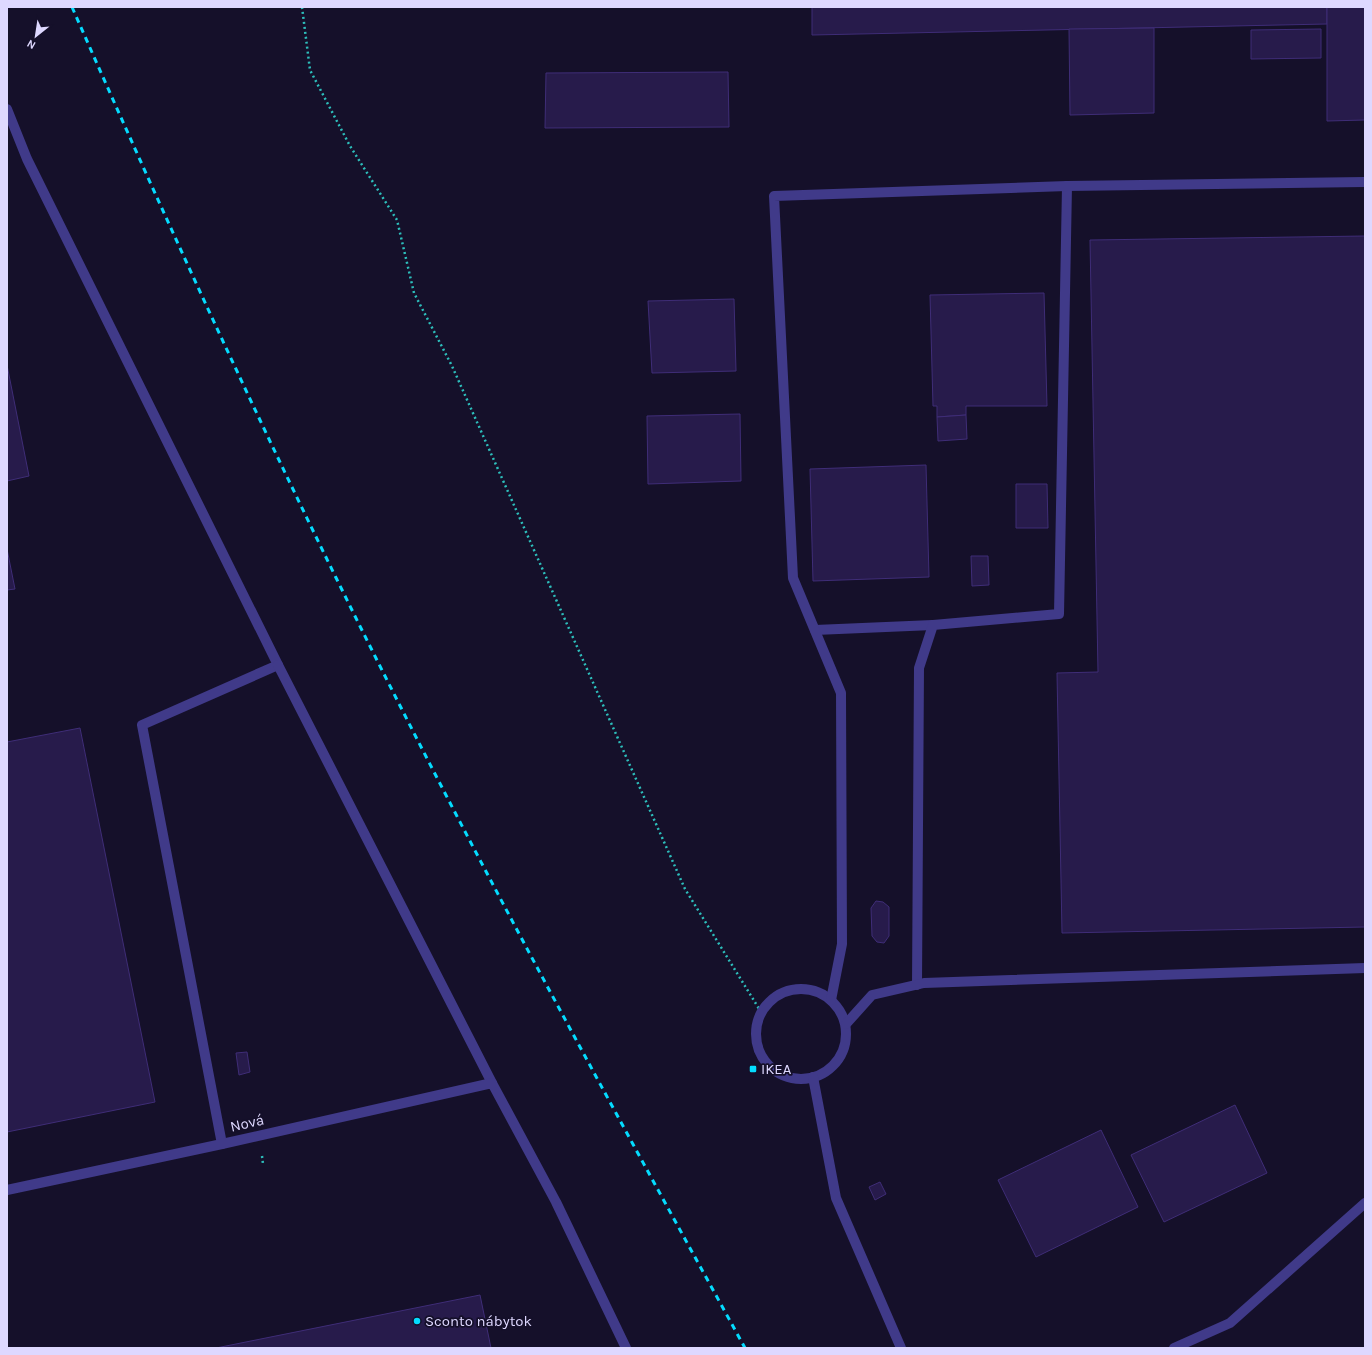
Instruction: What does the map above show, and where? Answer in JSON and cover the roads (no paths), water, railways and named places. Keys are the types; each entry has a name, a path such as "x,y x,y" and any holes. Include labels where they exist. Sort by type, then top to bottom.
{"street":[{"path":"7,109 27,159 278,665 492,1083 556,1202 626,1348"},
{"path":"831,1000 842,944 840,693 793,578 774,196 1067,186 1365,182"},
{"path":"815,630 933,625 1060,614 1067,186"},
{"path":"917,985 919,668 933,625"},
{"path":"222,1144 142,725 278,665"},
{"path":"846,1024 872,995 924,983 1365,968"},
{"path":"795,989 808,989 821,992 831,1000 841,1011 846,1024 847,1038 843,1052 836,1063 826,1072 813,1077 798,1079 784,1076 771,1067 762,1056 756,1042 756,1027 761,1012 770,1001 782,992 795,989"},
{"path":"813,1077 836,1198 901,1348"},
{"name":"Nová","path":"7,1190 222,1144 492,1083"},
{"path":"1174,1348 1230,1323 1365,1203"}],"railway":[{"path":"72,7 172,231 241,380 395,697 542,977 745,1348"}],"place":[{"name":"IKEA","path":"753,1069"},
{"name":"Sconto nábytok","path":"417,1321"}]}
